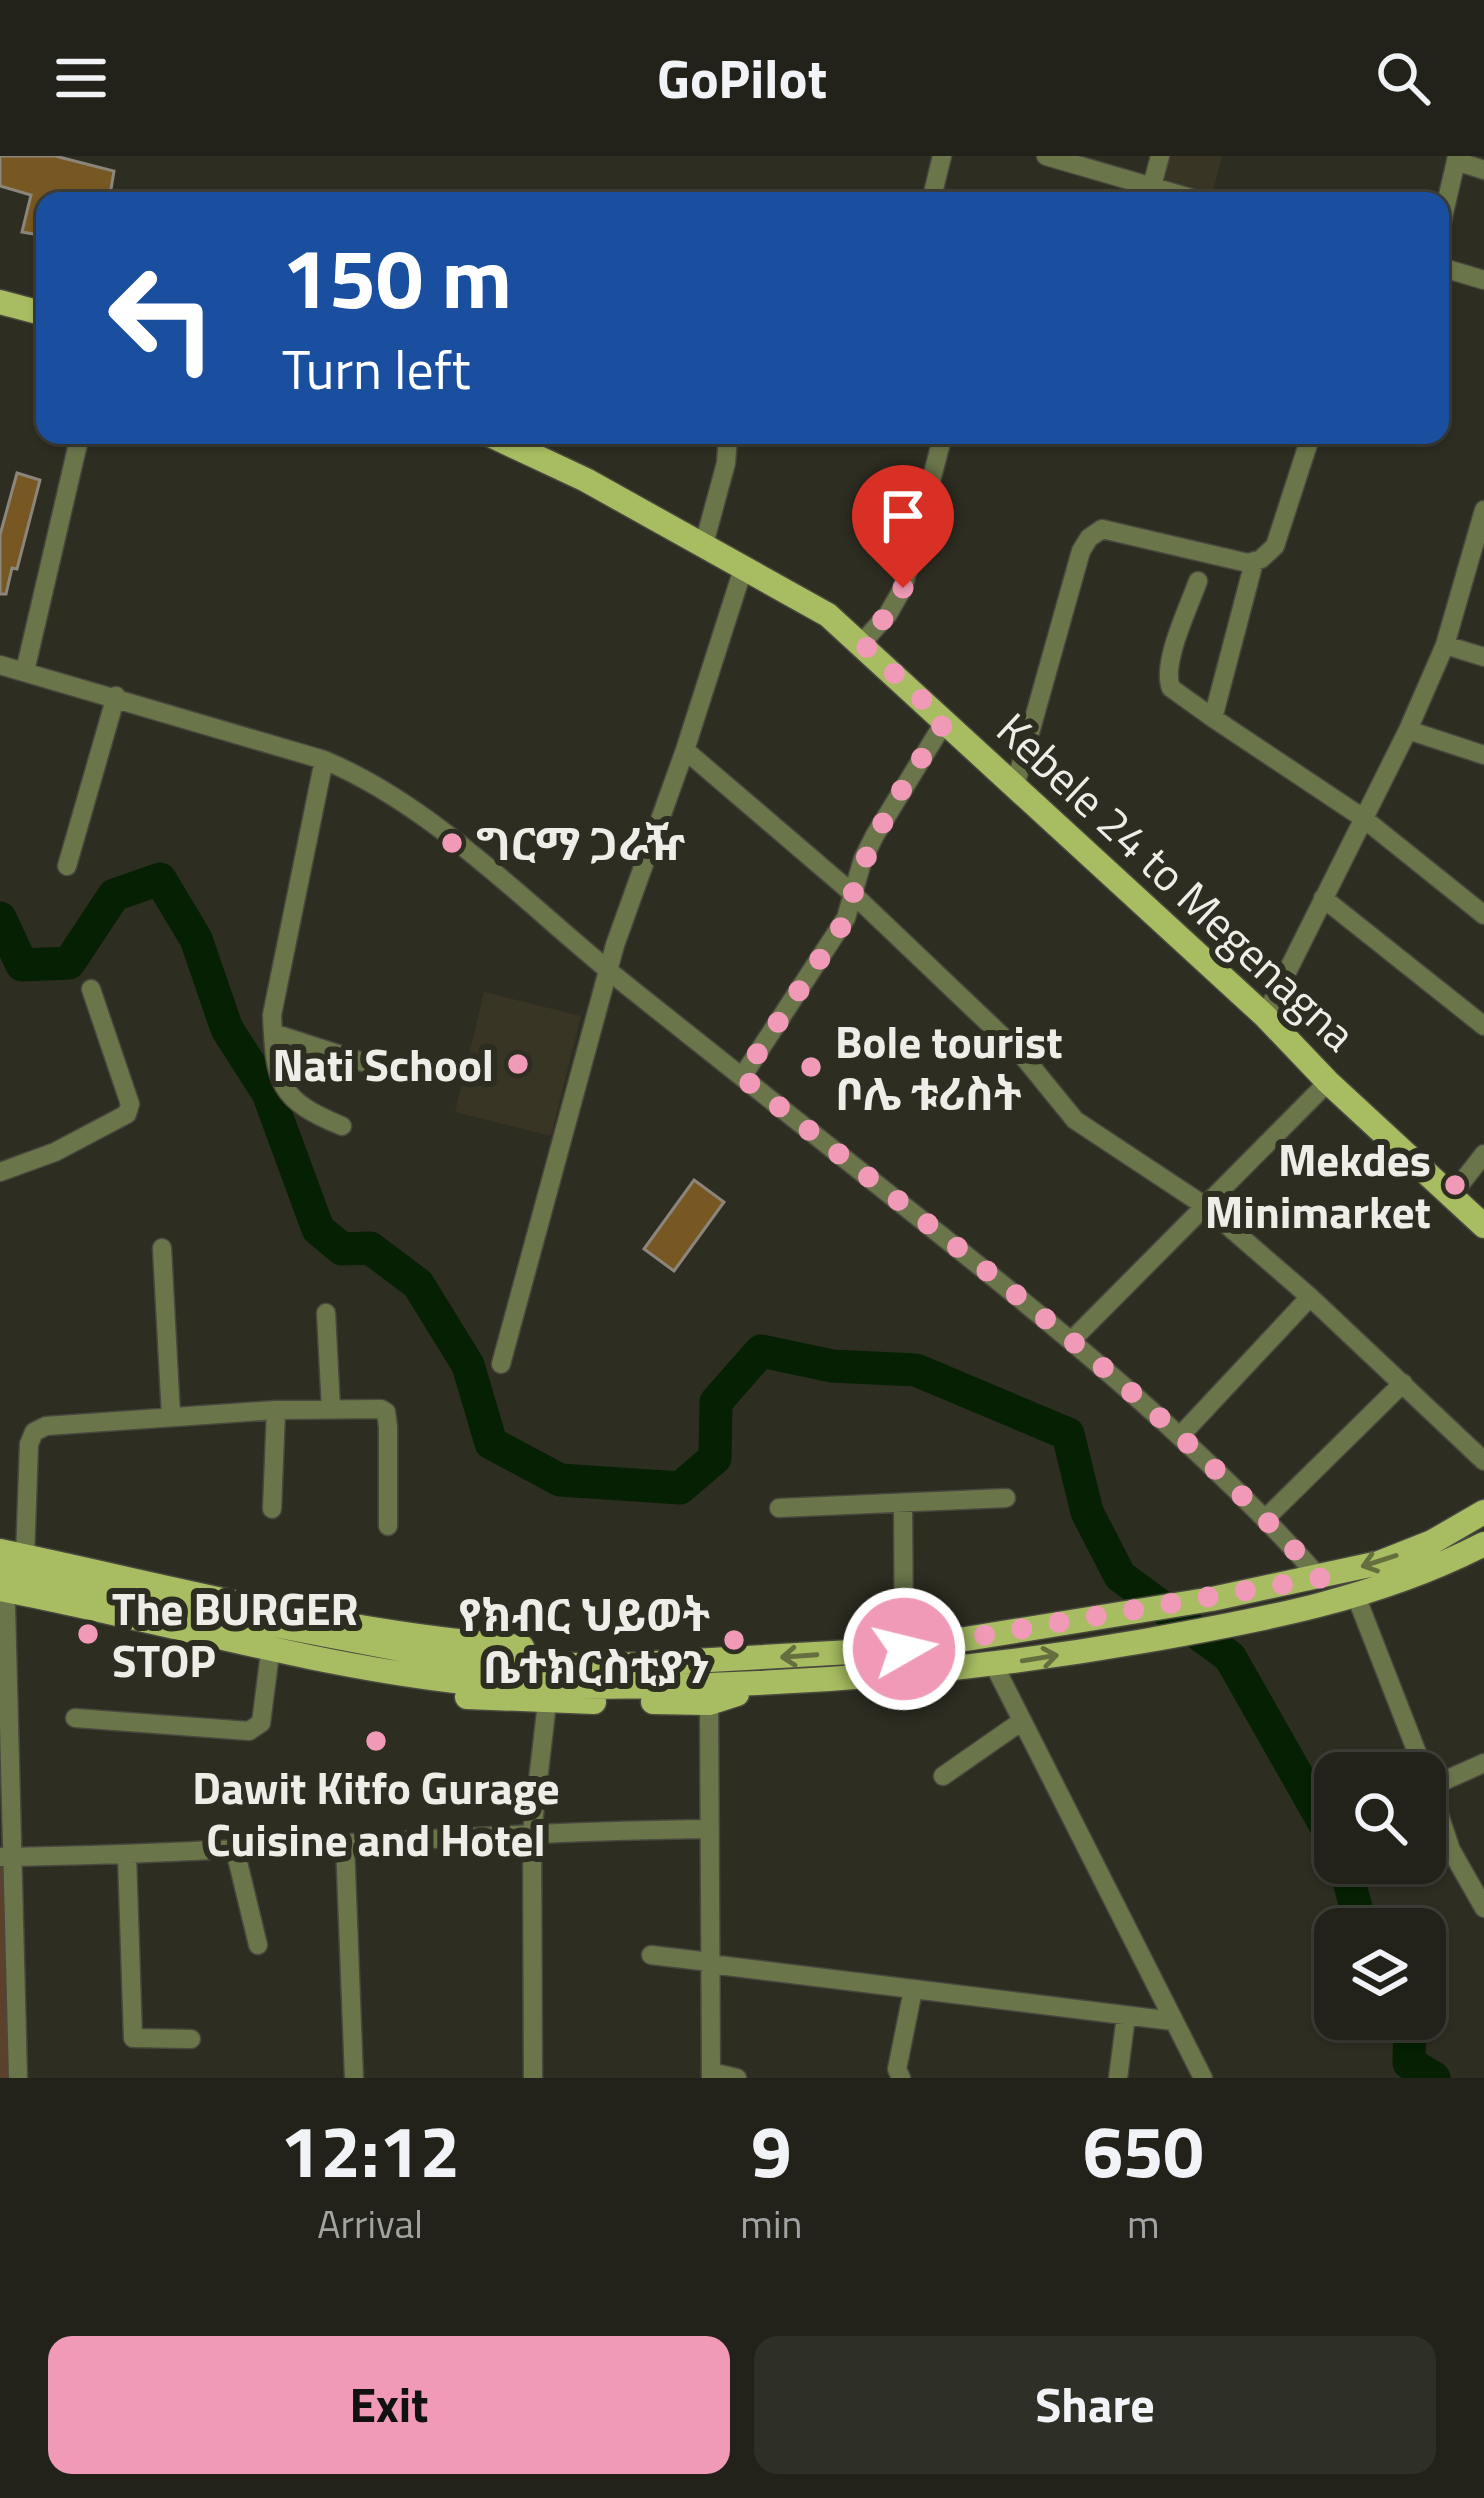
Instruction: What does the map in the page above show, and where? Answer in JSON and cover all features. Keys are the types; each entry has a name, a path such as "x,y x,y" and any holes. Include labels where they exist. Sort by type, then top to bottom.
{"main road":[{"path":"0,302 36,312"},
{"name":"Kebele 24 to Megenagna","path":"509,444 586,480 828,615 1264,1016 1484,1226"},
{"path":"2,1601 444,1695 547,1703 709,1702 754,1672 1320,1578 1379,1563 1432,1542 1484,1511"},
{"path":"2,1601 274,1648 461,1671 603,1666 900,1676 1240,1624 1356,1596 1484,1544"},
{"path":"12,1554 358,1627 561,1650 700,1647 754,1672"},
{"path":"0,1572 461,1671"},
{"path":"1143,1609 1149,1640"}],"street":[{"path":"933,192 942,156"},
{"path":"1046,156 1170,192"},
{"path":"1152,187 1160,156"},
{"path":"1449,192 1456,159 1484,170"},
{"path":"1449,270 1484,280"},
{"path":"25,670 78,444"},
{"path":"704,544 727,444"},
{"path":"862,643 903,588 942,444"},
{"path":"1213,718 1254,562 1275,546 1309,444"},
{"path":"1264,1016 1408,730 1444,645 1484,510"},
{"path":"1015,786 1081,551 1089,538 1102,530 1254,562"},
{"path":"501,1364 615,945 743,568"},
{"path":"1198,581 1167,680 1213,718 1363,818 1484,915"},
{"path":"1444,645 1484,657"},
{"path":"0,665 325,760 374,784 1072,1340 1181,1435 1320,1578"},
{"path":"67,866 116,696"},
{"path":"742,1077 847,918 875,835 945,721"},
{"path":"1408,730 1484,755"},
{"path":"685,750 852,893 1022,1055 1075,1120 1205,1206 1310,1297 1484,1461"},
{"path":"325,760 272,1015 279,1073 290,1098 301,1109 342,1126"},
{"path":"1323,898 1484,1025"},
{"path":"0,1172 55,1152 127,1114 130,1104 91,989"},
{"path":"273,1033 378,1067"},
{"path":"1072,1340 1328,1082"},
{"path":"1451,1196 1484,1154"},
{"path":"162,1248 171,1416"},
{"path":"1181,1435 1310,1297"},
{"path":"326,1313 331,1409"},
{"path":"1266,1518 1402,1384"},
{"path":"12,1554 34,1432 46,1426 171,1416 381,1408 386,1412 388,1526"},
{"path":"272,1509 276,1410"},
{"path":"779,1508 1006,1498"},
{"path":"903,1502 904,1649"},
{"path":"1356,1596 1417,1752"},
{"path":"2,1601 18,2078"},
{"path":"75,1718 249,1731 261,1723 269,1661"},
{"path":"994,1665 1203,2078"},
{"path":"709,1702 711,2075 737,2078"},
{"path":"533,2078 532,1832 547,1703"},
{"path":"943,1776 1022,1721"},
{"path":"1446,1773 1484,1763"},
{"path":"7,1857 127,1856 532,1832 708,1829"},
{"path":"1446,1835 1484,1907"},
{"path":"345,1844 354,2078"},
{"path":"235,1850 258,1945"},
{"path":"127,1856 133,2038 190,2039"},
{"path":"651,1955 1173,2021"},
{"path":"901,2078 898,2069 913,1990"},
{"path":"1118,2078 1126,2016"}],"shaded area":[{"path":"1165,156 1222,156 1213,192 1159,185"},
{"name":"Nati School","path":"484,992 581,1016 551,1136 455,1112"},
{"path":"0,1867 5,1867 9,2078 0,2078"}],"building":[{"path":"0,156 55,156 114,171 110,192 36,192 36,234 22,232 31,195 0,186"},
{"path":"17,473 40,480 17,569 12,568 6,594 0,594 0,535"},
{"path":"694,1180 724,1202 674,1271 644,1249"}],"waterway":[{"path":"0,918 22,965 69,963 114,895 160,879 196,939 227,1029 268,1093 318,1229 342,1249 370,1248 418,1284 468,1365 491,1443 560,1480 680,1488 715,1458 716,1402 761,1351 832,1366 916,1370 1068,1434 1087,1512 1120,1576 1230,1657 1314,1805"},
{"path":"1350,1884 1356,1908"},
{"path":"1410,2040 1409,2063 1434,2078"}],"place":[{"name":"ግርማ ጋራዥ","path":"452,843"},
{"name":"Nati School","path":"518,1064"},
{"name":"Bole tourist ቦሌ ቱሪስት","path":"811,1067"},
{"name":"Mekdes Minimarket","path":"1455,1185"},
{"name":"The BURGER STOP","path":"88,1634"},
{"name":"የክብር ህይወት ቤተክርስቲያን","path":"734,1640"},
{"name":"Dawit Kitfo Gurage Cuisine and Hotel","path":"376,1741"}],"route":[{"path":"903,588 862,643 945,721 863,859 847,918 742,1077 1072,1340 1181,1435 1320,1578 904,1649"}]}
